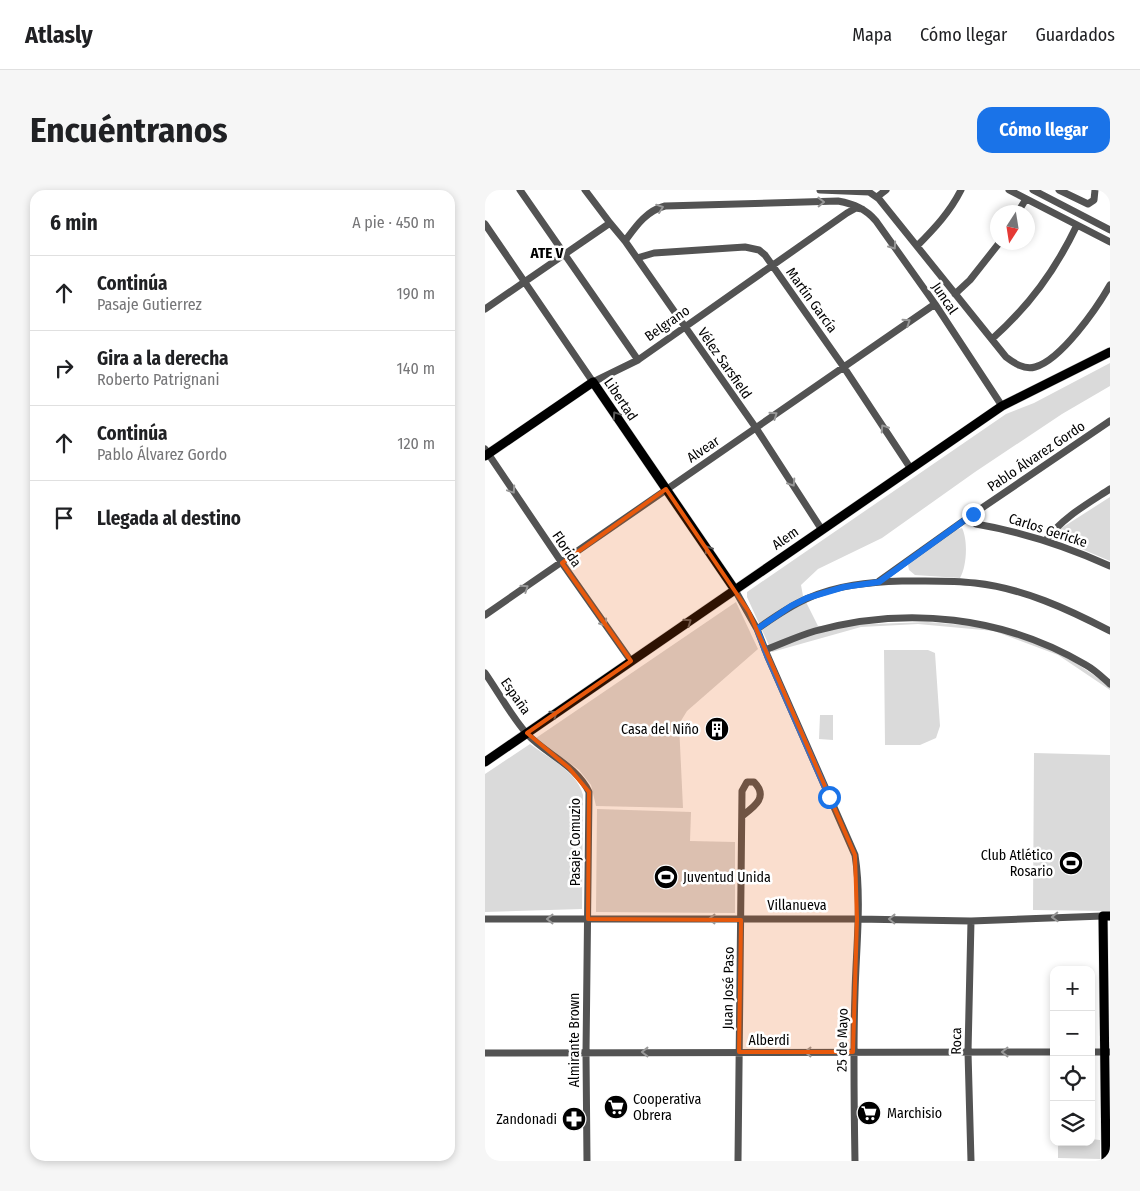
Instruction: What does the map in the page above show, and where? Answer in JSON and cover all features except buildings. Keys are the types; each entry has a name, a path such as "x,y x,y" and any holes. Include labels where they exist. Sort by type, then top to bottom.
{"main road":[{"name":"Alem","path":"485,762 1002,406 1110,352"},
{"name":"Belgrano","path":"486,453 593,382"},
{"name":"Libertad","path":"593,382 735,590"},
{"path":"1106,1161 1108,1052 1107,916"}],"street":[{"path":"520,190 638,360"},
{"name":"Vélez Sarsfield","path":"585,190 625,241 756,428 822,530"},
{"path":"820,190 869,192 877,198 1006,357 1017,364 1031,368 1050,359 1073,337 1095,309 1110,285"},
{"path":"877,198 886,190"},
{"path":"917,246 941,221 961,190"},
{"path":"1009,190 1110,242"},
{"path":"1033,190 1110,230"},
{"path":"1059,190 1088,204 1094,200 1095,190"},
{"path":"1022,205 1026,199"},
{"path":"625,241 639,222 651,212 665,206 838,201 862,209"},
{"name":"Belgrano","path":"593,382 638,360 847,213 856,208 862,209"},
{"name":"Juncal","path":"862,209 876,221 935,304 1002,406"},
{"name":"Libertad","path":"485,224 593,382"},
{"path":"485,309 610,224"},
{"path":"992,339 1013,320 1040,289 1057,264 1077,226"},
{"name":"Martín García","path":"637,258 654,253 751,247 759,250 843,366 911,468"},
{"path":"955,294 970,280 994,250"},
{"name":"Alvear","path":"485,615 935,304"},
{"name":"Pablo Álvarez Gordo","path":"879,582 973,514 1110,420"},
{"name":"Florida","path":"486,453 631,661"},
{"path":"1046,540 1054,528 1110,489"},
{"name":"Carlos Gericke","path":"976,524 1007,529 1046,540 1110,566"},
{"path":"757,629 791,606 807,598 844,587 879,582 922,581 975,583 996,587 1036,598 1062,608 1110,631"},
{"name":"25 de Mayo","path":"735,590 757,629 855,855 857,869 853,1052 855,1161"},
{"path":"765,650 814,631 864,621 903,617 974,622 1015,633 1039,642 1088,666 1110,684"},
{"name":"España","path":"485,673 527,733"},
{"name":"Pasaje Comuzio","path":"527,733 546,752 569,768 585,783 589,792 588,919"},
{"name":"Juan José Paso","path":"738,1161 742,791 747,782 754,782 759,787 761,794 758,802 742,816"},
{"name":"Villanueva","path":"485,919 857,919 971,921 1107,916"},
{"name":"Almirante Brown","path":"587,1161 588,919"},
{"name":"Roca","path":"971,921 968,1052 971,1161"},
{"name":"Alberdi","path":"485,1053 1050,1052"},
{"path":"1095,1052 1108,1052"}],"highlighted area":[{"path":"666,489 749,612 855,855 857,919 853,1052 739,1052 741,920 588,919 589,792 569,768 527,733 631,661 562,563"}],"shaded area":[{"path":"1110,363 1110,386 1062,414 975,472 882,538 818,569 801,585 803,596 818,626 928,622 996,628 1061,653 1110,686 1110,690 1058,655 994,631 918,624 861,627 772,652 747,597 747,592 1006,414 1034,403"},
{"path":"1110,497 1110,561 1058,539 1055,535 1060,529"},
{"path":"962,528 966,553 960,578 915,575 909,570 908,565 918,555"},
{"path":"736,602 758,649 687,711 679,724 683,808 596,806 591,785 579,770 536,738"},
{"path":"884,650 928,650 935,653 940,726 936,738 920,745 885,745"},
{"path":"820,715 833,715 833,740 819,739"},
{"path":"530,744 568,772 580,786 583,795 582,909 485,912 485,774"},
{"name":"Club Atlético Rosario","path":"1034,753 1110,755 1110,911 1033,910"},
{"name":"Juventud Unida","path":"597,809 691,812 690,841 735,842 735,913 596,912"},
{"path":"1095,1139 1100,1140 1100,1159 1058,1158 1058,1146 1095,1146"}],"place":[{"name":"Casa del Niño","path":"717,729"},
{"name":"Club Atlético Rosario","path":"1071,863"},
{"name":"Juventud Unida","path":"666,877"},
{"name":"Cooperativa Obrera","path":"616,1107"},
{"name":"Marchisio","path":"869,1113"},
{"name":"Zandonadi","path":"574,1119"}],"district":[{"name":"ATE V","path":"547,253"}],"route":[{"path":"829,797 757,629 791,606 807,598 844,587 879,582 973,514"}]}
